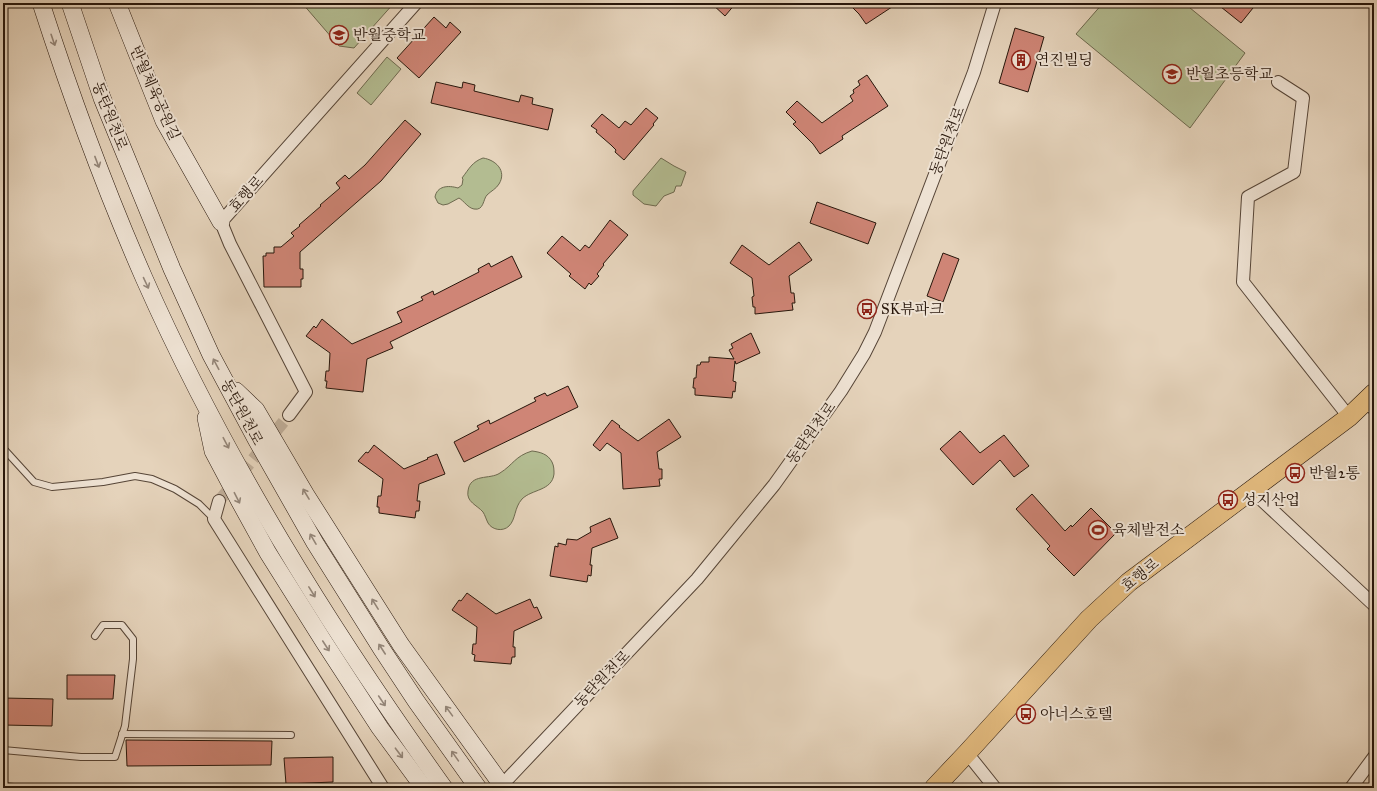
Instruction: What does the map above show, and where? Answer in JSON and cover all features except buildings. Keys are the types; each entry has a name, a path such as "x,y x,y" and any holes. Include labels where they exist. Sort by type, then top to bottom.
{"main road":[{"name":"동탄원천로","path":"41,3 80,116 115,209 144,278 201,396 258,502 291,557 392,716 444,788"},
{"name":"동탄원천로","path":"70,3 102,98 137,185 211,355 256,439 323,556 385,655 478,788"},
{"name":"반월체육공원길","path":"117,3 164,121 221,222"},
{"path":"225,381 256,410 306,495 401,645 503,787"},
{"path":"201,396 213,451 261,540 324,642 380,728 424,788"},
{"name":"효행로","path":"934,788 1089,619 1129,582 1349,417 1370,403"}],"street":[{"name":"효행로","path":"289,415 306,392 230,244 221,222 416,3"},
{"name":"동탄원천로","path":"503,787 697,579 774,485 842,391 875,332 974,72 995,3"},
{"path":"1278,82 1303,98 1294,172 1248,197 1243,282 1349,417"},
{"path":"1251,490 1374,605"},
{"path":"219,501 214,519 382,788"},
{"path":"967,753 995,788"},
{"path":"1351,788 1374,757"}],"lane":[{"path":"3,448 34,482 52,487 103,482 135,476 152,478 175,489 199,504 214,519"},
{"path":"3,750 81,757 114,757 125,726 133,659 133,639 122,625 103,625 95,636"},
{"path":"122,734 291,735"},
{"path":"3,786 24,788"}],"green space":[{"path":"302,3 394,3 354,48 339,46"},
{"name":"반월초등학교","path":"1103,3 1184,3 1245,53 1190,128 1076,34"},
{"path":"387,57 401,69 371,105 357,93"},
{"path":"483,158 496,164 502,175 499,184 487,195 480,208 474,209 459,198 448,204 443,205 438,203 435,197 438,191 444,187 458,188 462,185 462,178 471,166"},
{"path":"661,158 686,172 681,186 676,186 674,192 664,196 656,206 644,204 633,195 633,191"},
{"path":"532,451 544,454 550,459 554,468 552,480 546,487 531,493 519,502 513,520 507,528 501,530 495,529 488,523 483,512 470,501 468,491 470,485 476,479 500,473 522,455"}],"tunnel":[{"path":"219,501 289,415"}],"place":[{"name":"반월중학교","path":"339,35"},
{"name":"연진빌딩","path":"1021,60"},
{"name":"반월초등학교","path":"1172,74"},
{"name":"SK뷰파크","path":"867,309"},
{"name":"반월2통","path":"1295,473"},
{"name":"성지산업","path":"1228,500"},
{"name":"육체발전소","path":"1098,530"},
{"name":"아너스호텔","path":"1026,714"}]}
